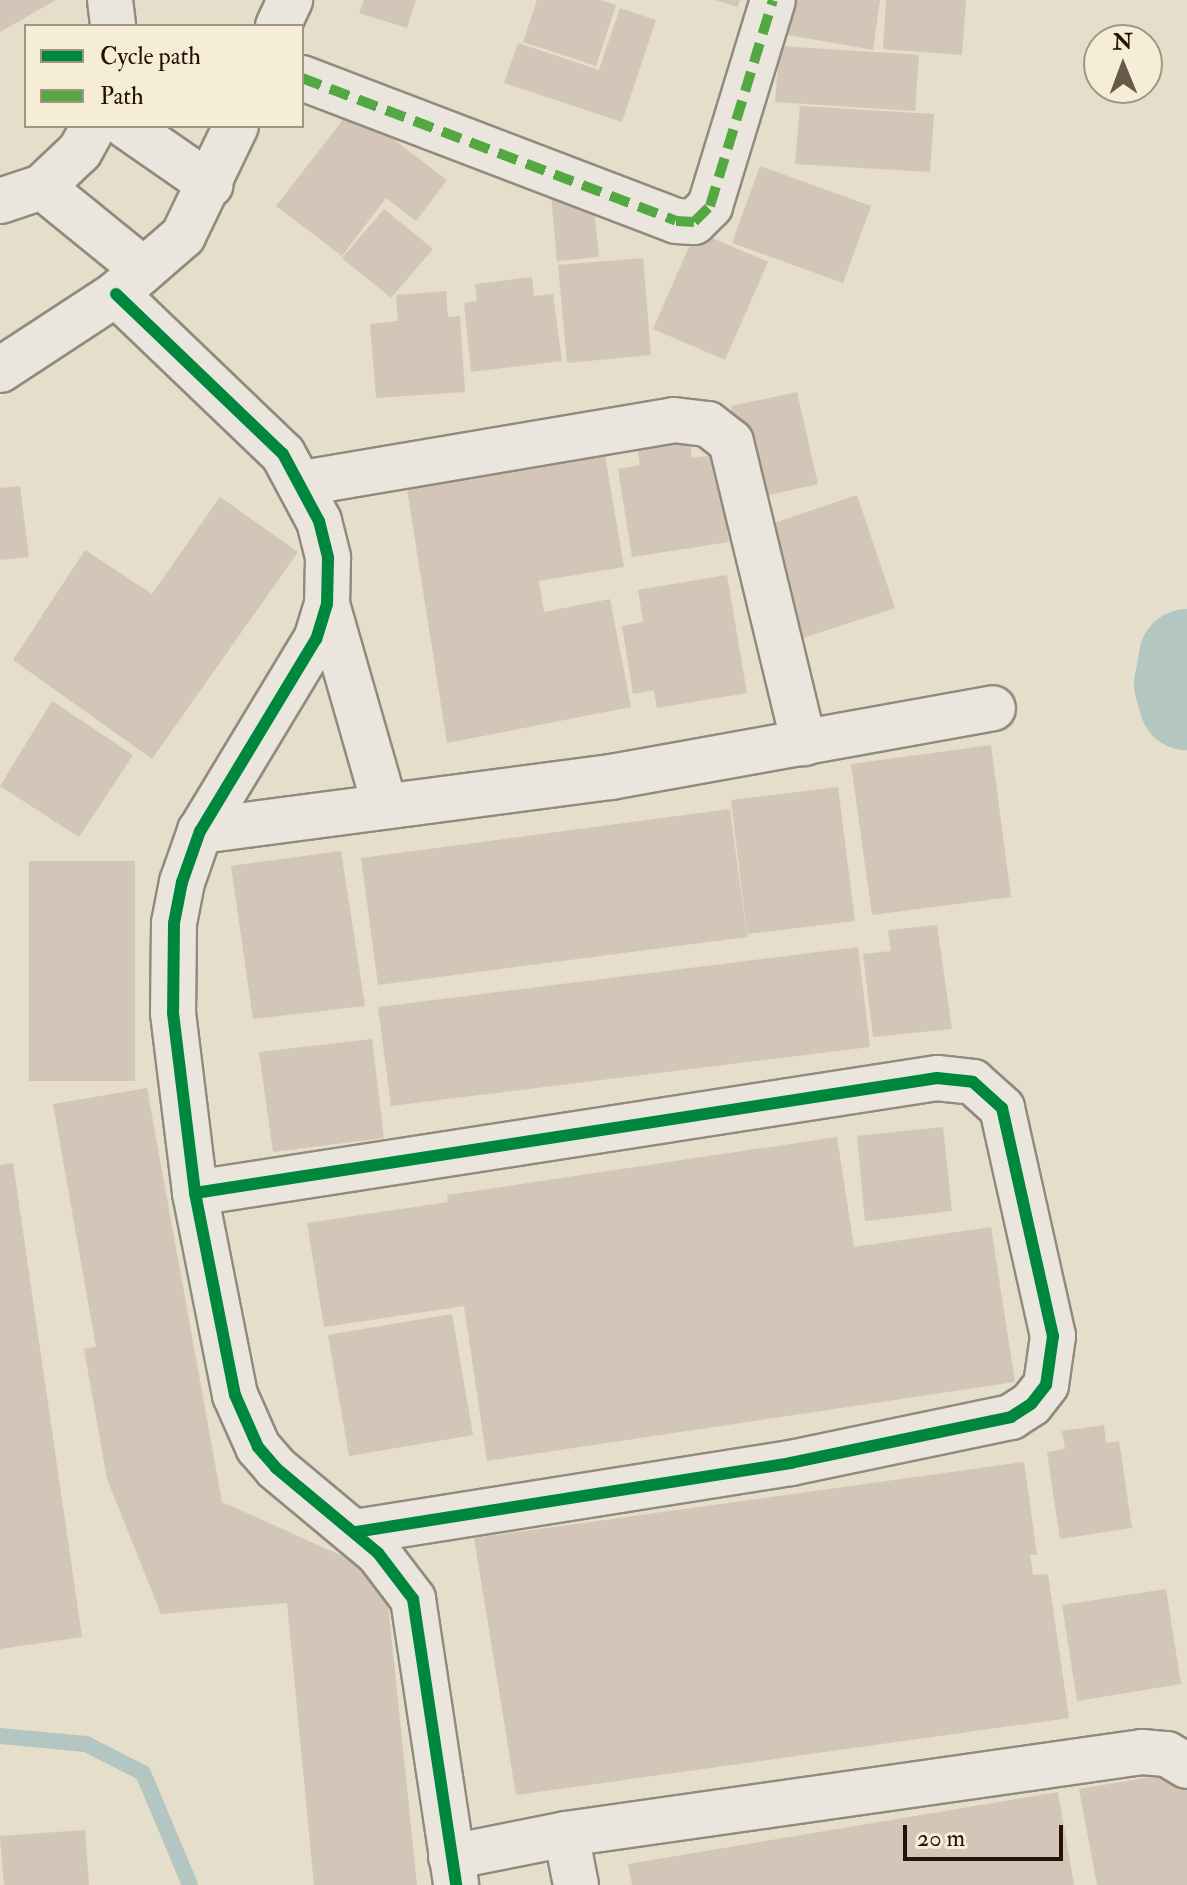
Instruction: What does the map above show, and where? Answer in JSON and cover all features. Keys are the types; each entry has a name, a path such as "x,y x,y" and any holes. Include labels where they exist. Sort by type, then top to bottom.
{"street":[{"path":"110,0 113,24"},
{"path":"279,24 290,0"},
{"path":"304,79 676,221 694,222 710,206 773,0"},
{"path":"0,201 42,187 80,151 93,128"},
{"path":"129,128 211,185"},
{"path":"0,370 130,282 183,236 211,185 235,128"},
{"path":"42,187 263,430 303,483 328,558 327,604 385,806"},
{"path":"303,483 674,420 708,424 731,442 804,743"},
{"path":"327,604 297,676 200,831 182,882 172,968 195,1193 235,1395 246,1426 276,1468 354,1532 397,1573 413,1599 453,1871 566,1834 1142,1752 1167,1754 1187,1766"},
{"path":"200,831 611,777 993,708"},
{"path":"195,1193 937,1078 973,1082 1002,1108 1053,1336 1046,1385 1031,1404 1011,1417 791,1463 354,1532"},
{"path":"566,1834 576,1885"}],"building":[{"path":"0,0 56,0 0,32"},
{"path":"364,0 416,0 407,28 359,13"},
{"path":"537,0 600,0 616,5 596,66 523,42"},
{"path":"715,0 740,0 738,7"},
{"path":"792,0 880,0 873,50 788,35"},
{"path":"886,0 966,0 962,55 883,49"},
{"path":"620,8 656,20 622,122 504,83 518,43 599,70"},
{"path":"780,46 919,55 915,111 775,102"},
{"path":"800,106 934,114 930,172 795,164"},
{"path":"352,108 447,180 416,221 386,198 342,256 276,206"},
{"path":"760,166 871,206 843,283 732,243"},
{"path":"592,190 599,257 557,261 551,194"},
{"path":"384,209 433,249 391,298 342,258"},
{"path":"696,231 768,262 725,360 653,329"},
{"path":"643,258 651,355 567,363 558,265"},
{"path":"532,277 534,296 553,294 562,361 471,372 464,303 477,301 475,284"},
{"path":"446,291 448,317 460,316 465,392 376,398 370,324 398,321 396,295"},
{"path":"797,392 818,484 751,499 731,406"},
{"path":"688,431 692,458 715,455 729,542 632,557 618,469 640,465 636,439"},
{"path":"605,456 624,567 539,581 544,612 610,599 631,707 447,743 407,489"},
{"path":"20,486 29,557 0,560 0,488"},
{"path":"857,495 895,608 800,639 762,527"},
{"path":"220,497 298,552 152,759 13,660 85,550 152,594"},
{"path":"727,575 747,693 657,708 654,690 633,694 622,626 643,622 638,590"},
{"path":"52,701 133,755 79,837 0,786"},
{"path":"991,745 1011,897 872,915 851,764"},
{"path":"838,787 855,921 747,934 731,800"},
{"path":"730,809 747,937 378,985 361,858"},
{"path":"341,851 365,1006 253,1019 231,866"},
{"path":"29,861 135,861 135,1081 29,1081"},
{"path":"937,925 952,1029 873,1037 863,954 891,951 888,930"},
{"path":"858,947 870,1047 391,1106 378,1007"},
{"path":"372,1039 384,1138 273,1152 259,1052"},
{"path":"147,1088 222,1502 385,1575 417,1885 314,1885 287,1603 161,1614 107,1479 84,1349 96,1347 53,1104"},
{"path":"943,1127 952,1211 865,1221 857,1136"},
{"path":"837,1137 854,1247 991,1227 1015,1382 487,1461 464,1306 324,1327 307,1223 448,1202 447,1195"},
{"path":"13,1163 82,1637 0,1649 0,1165"},
{"path":"452,1314 473,1435 349,1456 328,1335"},
{"path":"1104,1425 1106,1443 1119,1441 1132,1528 1060,1539 1047,1452 1065,1449 1062,1431"},
{"path":"1024,1462 1037,1555 1030,1555 1033,1575 1048,1574 1069,1718 516,1795 474,1538"},
{"path":"1166,1589 1181,1684 1077,1701 1062,1605"},
{"path":"1187,1771 1187,1885 1097,1885 1079,1789"},
{"path":"1058,1792 1074,1885 632,1885 628,1864"},
{"path":"85,1830 89,1885 4,1885 0,1836"}],"waterway":[{"path":"1187,657 1182,684 1187,702"},
{"path":"0,1736 86,1744 143,1773 190,1885"}],"marked path":[{"path":"304,79 676,221 694,222 710,206 773,0"}],"cycle path":[{"path":"116,294 283,454 319,521 328,558 327,604 316,639 200,831 182,882 174,923 173,1013 195,1193 235,1395 258,1447 276,1468 378,1553 413,1599 456,1885"},
{"path":"195,1193 937,1078 973,1082 1002,1108 1053,1336 1046,1385 1031,1404 1011,1417 791,1463 354,1532"}]}
